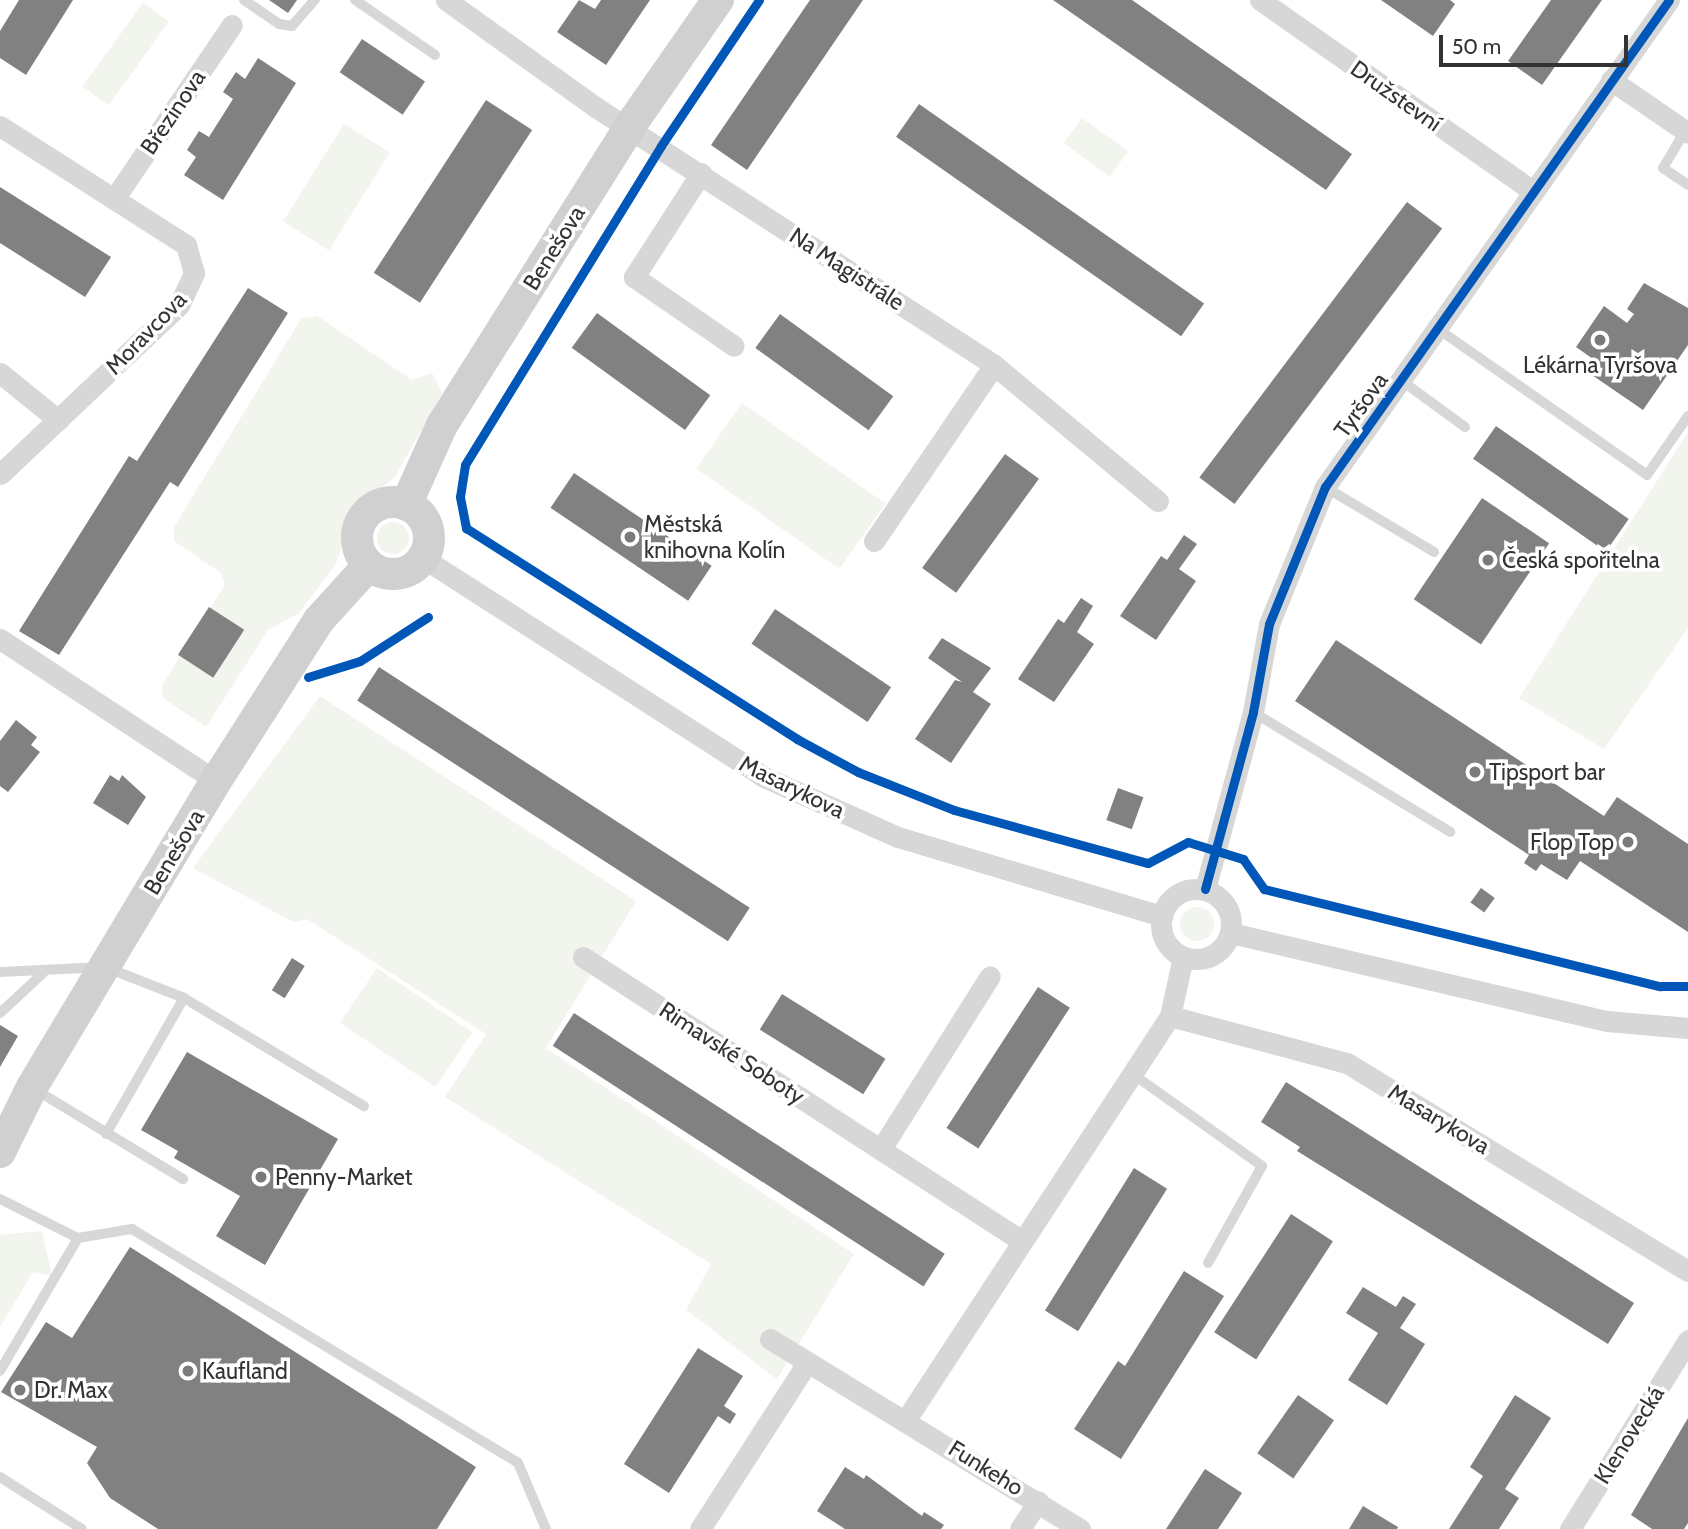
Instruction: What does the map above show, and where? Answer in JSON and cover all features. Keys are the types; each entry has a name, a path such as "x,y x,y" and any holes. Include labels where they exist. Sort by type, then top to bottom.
{"street":[{"name":"Na Magistrále","path":"446,0 630,126 994,365 1158,501"},
{"name":"Benešova","path":"405,505 437,433 630,126 718,0"},
{"name":"Družstevní","path":"1260,0 1533,191"},
{"name":"Tyršova","path":"1205,889 1253,712 1269,624 1325,487 1669,0"},
{"name":"Březinova","path":"114,199 232,25"},
{"path":"1611,80 1687,132"},
{"name":"Moravcova","path":"0,126 186,245 192,281 179,305 0,474"},
{"path":"701,173 634,277 734,346"},
{"path":"874,541 994,365"},
{"path":"0,373 58,420"},
{"path":"386,503 405,505 428,527 423,558 397,574 369,565 357,538 362,520 386,503"},
{"name":"Masarykova","path":"423,558 762,776 898,836 1162,915"},
{"name":"Benešova","path":"0,1152 32,1087 216,781 319,620 369,565"},
{"path":"0,639 216,781"},
{"path":"1205,889 1230,911 1231,933 1207,958 1183,957 1163,936 1162,915 1183,891 1205,889"},
{"path":"1231,933 1607,1021 1688,1028"},
{"name":"Rimavské Soboty","path":"583,957 1022,1241"},
{"path":"907,1418 1134,1075 1170,1016 1183,957"},
{"path":"881,1149 990,976"},
{"name":"Masarykova","path":"1170,1016 1347,1063 1688,1271"},
{"name":"Funkeho","path":"770,1339 807,1363 907,1418 1038,1502 1020,1529"},
{"name":"Klenovecká","path":"1570,1529 1688,1340"},
{"path":"700,1529 807,1363"},
{"path":"1038,1502 1080,1529"}],"lane":[{"path":"244,0 279,24 292,26 315,0"},
{"path":"355,0 435,55"},
{"path":"1687,132 1663,168 1688,185"},
{"path":"1438,329 1647,475 1688,416"},
{"path":"1402,381 1465,428"},
{"path":"1325,487 1434,552"},
{"path":"1253,712 1451,832"},
{"path":"0,972 43,973 105,967 184,998 364,1106"},
{"path":"0,1013 43,973"},
{"path":"106,1134 184,998"},
{"path":"1134,1075 1262,1166 1208,1262"},
{"path":"32,1087 183,1178"},
{"path":"0,1199 78,1238 132,1229 518,1464 545,1529"},
{"path":"0,1371 78,1238"},
{"path":"0,1478 75,1527"}],"shaded area":[{"path":"143,3 169,22 108,105 82,86"},
{"path":"1082,118 1128,152 1110,177 1064,143"},
{"path":"344,124 390,153 329,250 283,222"},
{"path":"317,316 412,380 432,373 442,393 395,477 353,510 336,564 299,613 268,630 206,727 163,698 162,685 225,585 221,573 174,541 174,527 301,319"},
{"path":"742,403 885,503 839,569 696,469"},
{"path":"1688,432 1688,628 1604,749 1519,698"},
{"path":"393,522 404,527 409,538 404,549 393,554 382,549 377,538 382,527"},
{"path":"320,696 636,901 546,1048 854,1254 777,1379 686,1310 711,1264 445,1097 486,1034 307,919 293,922 193,868"},
{"path":"1197,907 1209,912 1214,924 1209,936 1197,941 1185,936 1180,924 1185,912"},
{"path":"377,968 472,1032 435,1087 340,1023"},
{"path":"42,1231 52,1276 33,1272 0,1327 0,1235"}],"building":[{"path":"19,0 73,0 26,75 0,58 0,31"},
{"path":"269,0 297,0 288,13"},
{"path":"579,0 595,9 601,0 650,0 606,65 557,32"},
{"path":"810,0 863,0 747,170 711,145"},
{"path":"1053,0 1132,0 1352,154 1326,190"},
{"path":"1381,0 1450,0 1455,4 1433,36"},
{"path":"1551,0 1602,0 1542,85 1508,61"},
{"path":"362,39 425,81 403,115 340,72"},
{"path":"258,58 296,83 223,200 184,175 196,157 187,150 199,131 209,137 233,99 223,92 236,72 245,79"},
{"path":"486,100 532,130 420,303 374,273"},
{"path":"919,104 1204,304 1181,336 896,137"},
{"path":"0,187 111,257 85,297 0,243"},
{"path":"1407,202 1442,228 1235,504 1199,478"},
{"path":"1644,283 1688,308 1688,345 1643,410 1592,375 1600,364 1576,347 1604,306 1627,323 1634,314 1627,309"},
{"path":"248,288 288,313 178,487 170,482 59,655 19,631 129,456 137,461"},
{"path":"597,313 710,395 685,430 572,348"},
{"path":"780,314 893,396 869,430 755,348"},
{"path":"1496,426 1629,519 1606,552 1473,459"},
{"path":"1005,454 1039,479 956,593 922,568"},
{"name":"Městská knihovna Kolín","path":"574,473 712,566 688,601 551,508"},
{"name":"Česká spořitelna","path":"1482,498 1549,543 1481,644 1414,599"},
{"path":"1184,535 1197,544 1179,569 1196,581 1156,640 1120,616 1161,556 1167,560"},
{"path":"1081,598 1093,606 1077,632 1094,644 1054,702 1018,679 1058,619 1064,623"},
{"path":"209,607 244,630 213,678 178,655"},
{"path":"775,609 891,687 868,722 752,644"},
{"path":"942,638 991,668 973,692 991,704 951,763 915,739 955,680 962,682 928,658"},
{"path":"1336,640 1604,816 1617,797 1688,844 1688,932 1580,861 1567,880 1541,864 1536,871 1524,863 1529,855 1295,701"},
{"path":"379,667 750,908 728,941 357,701"},
{"path":"16,720 37,737 31,745 40,752 8,792 0,786 0,741"},
{"path":"110,775 119,781 122,775 146,797 128,825 93,803"},
{"path":"1118,788 1143,797 1132,829 1106,820"},
{"path":"1481,888 1495,898 1484,913 1470,903"},
{"path":"292,958 305,966 285,998 272,990"},
{"path":"1038,987 1070,1008 978,1149 947,1128"},
{"path":"782,994 885,1059 863,1094 760,1030"},
{"path":"574,1013 945,1254 923,1286 553,1046"},
{"path":"0,1025 18,1036 0,1067"},
{"name":"Penny-Market","path":"187,1052 338,1139 265,1265 216,1236 240,1196 174,1158 178,1151 141,1130"},
{"path":"1286,1082 1634,1303 1608,1344 1297,1151 1300,1147 1261,1122"},
{"path":"1134,1168 1167,1189 1078,1331 1045,1310"},
{"path":"1291,1214 1333,1241 1256,1359 1214,1332"},
{"name":"Kaufland","path":"130,1247 476,1467 437,1529 158,1529 110,1498 87,1463 97,1447 1,1392 46,1322 72,1338"},
{"path":"1184,1271 1224,1296 1121,1459 1074,1429 1118,1361 1125,1366"},
{"path":"1363,1287 1396,1307 1403,1296 1416,1304 1400,1328 1425,1344 1387,1405 1348,1380 1378,1333 1346,1313"},
{"path":"698,1348 743,1376 724,1406 736,1414 730,1424 718,1416 669,1493 624,1464"},
{"path":"1298,1395 1334,1420 1293,1478 1257,1453"},
{"path":"1515,1395 1551,1418 1505,1489 1519,1498 1499,1529 1449,1529 1483,1476 1470,1467"},
{"path":"1688,1418 1688,1523 1684,1529 1652,1529 1631,1515"},
{"path":"845,1467 864,1479 866,1475 922,1516 924,1512 944,1525 941,1529 845,1529 817,1511"},
{"path":"1205,1469 1242,1493 1218,1529 1166,1529"},
{"path":"1363,1506 1398,1527 1397,1529 1349,1529"}],"cycle path":[{"path":"759,0 661,146 465,465 460,497 466,528 797,739 858,772 954,810 1148,863 1188,842 1243,859 1264,889 1660,986 1688,986"},
{"path":"1205,889 1253,712 1269,624 1325,487 1669,0"},
{"path":"308,677 360,661 428,617"}],"place":[{"name":"Lékárna Tyršova","path":"1600,340"},
{"name":"Městská knihovna Kolín","path":"630,537"},
{"name":"Česká spořitelna","path":"1488,560"},
{"name":"Tipsport bar","path":"1475,772"},
{"name":"Flop Top","path":"1628,842"},
{"name":"Penny-Market","path":"261,1177"},
{"name":"Kaufland","path":"188,1371"},
{"name":"Dr. Max","path":"20,1390"}]}
